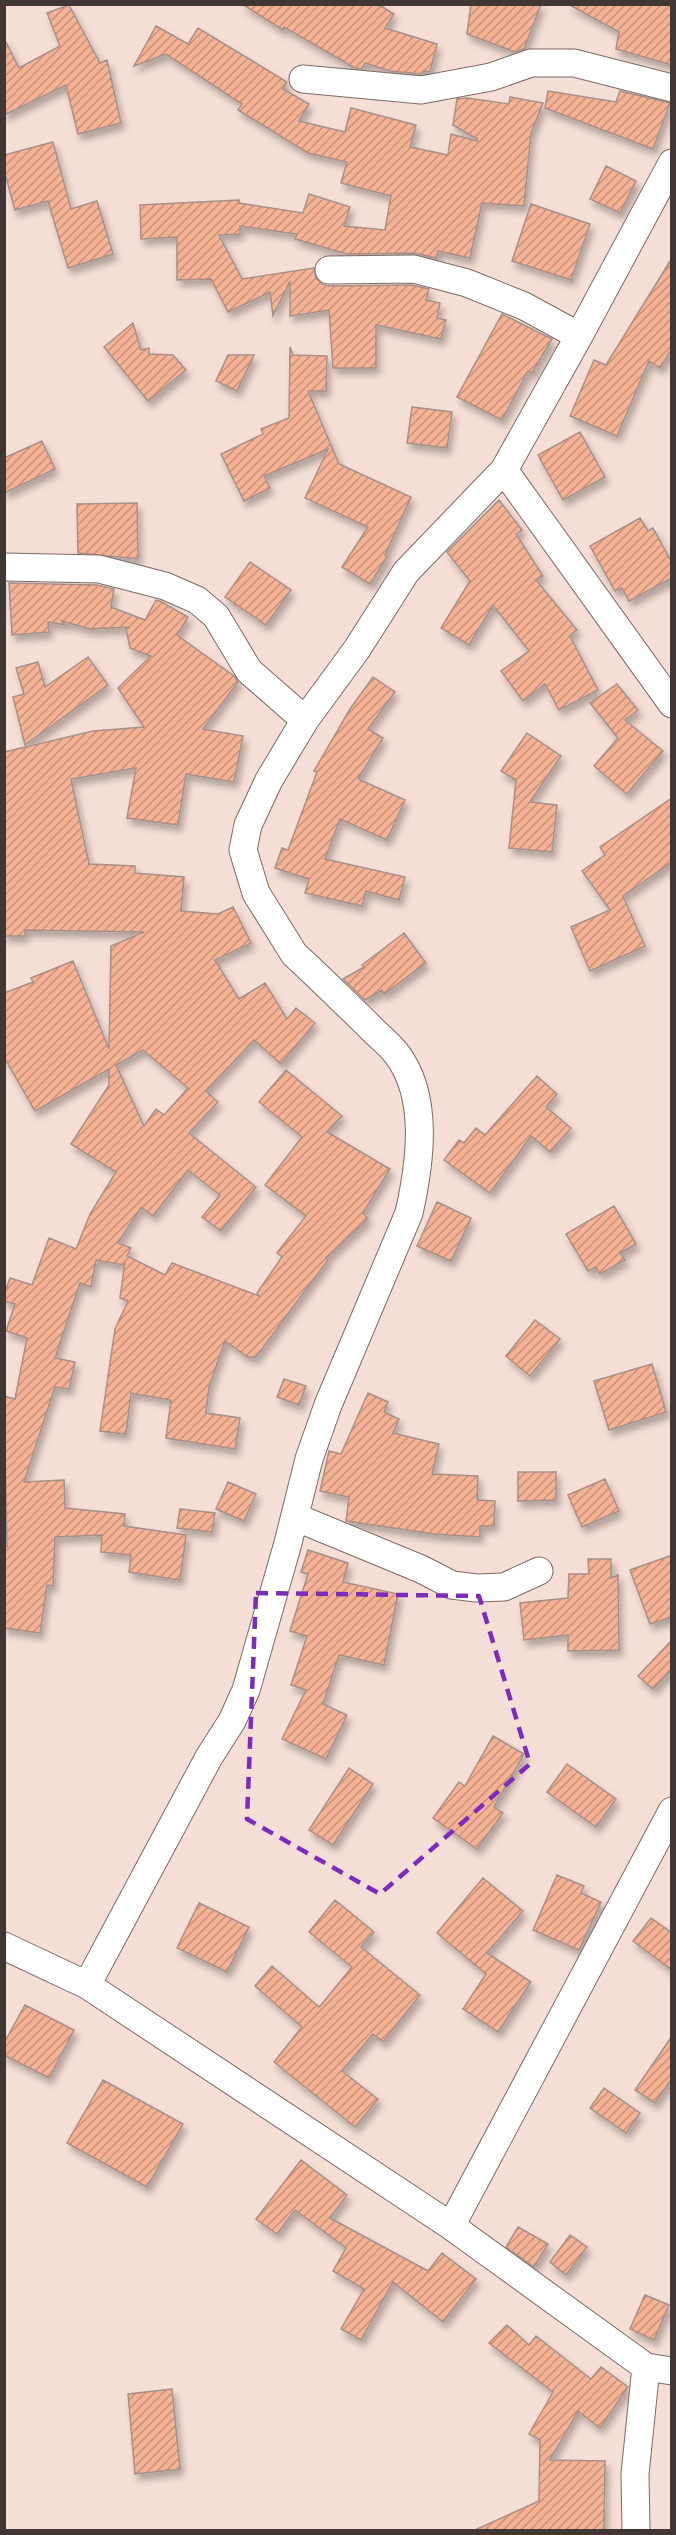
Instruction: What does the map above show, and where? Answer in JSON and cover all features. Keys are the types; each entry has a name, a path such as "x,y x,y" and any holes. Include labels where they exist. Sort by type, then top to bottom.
{"street":[{"path":"303,79 421,90 491,77 531,63 573,63 672,88"},
{"path":"87,1985 209,1757 232,1721 246,1690 295,1517 309,1458 328,1405 410,1213 420,1147 417,1106 409,1077 397,1054 294,954 256,893 243,850 248,825 269,780 305,720 357,649 406,572 504,470 672,163"},
{"path":"329,270 414,269 457,280 524,306 579,336"},
{"path":"504,470 672,704"},
{"path":"4,567 99,569 165,586 197,600 216,616 249,671 305,720"},
{"path":"295,1517 421,1569 452,1585 476,1588 504,1587 539,1571"},
{"path":"451,2226 672,1811"},
{"path":"4,1946 87,1985 451,2226 659,2369 635,2474 636,2530"}],"highlighted area":[{"path":"256,1593 479,1596 530,1764 380,1894 247,1819"}],"building":[{"path":"242,4 378,4 394,14 385,28 437,44 430,72 423,71 420,74 390,71 365,63 362,69 355,68 284,27 283,30"},
{"path":"471,4 541,4 524,49 515,52 467,34"},
{"path":"568,4 672,4 672,65 616,49 619,32"},
{"path":"69,5 100,63 107,60 121,123 78,134 66,85 4,115 4,38 19,68 60,46 47,13"},
{"path":"156,26 188,44 198,28 287,82 283,89 309,104 299,121 345,132 351,108 416,125 410,147 448,155 451,134 477,141 453,125 457,99 467,98 509,104 510,97 543,103 531,133 524,206 482,203 470,258 438,251 436,258 414,253 347,254 295,239 297,234 240,226 240,234 219,235 242,279 314,268 316,278 322,284 329,286 412,285 429,289 426,300 440,303 437,318 446,320 441,339 376,325 376,368 333,368 329,310 290,316 290,281 273,316 270,292 228,312 211,279 177,280 177,237 141,239 140,205 239,200 239,203 303,213 309,194 350,207 344,226 385,230 391,196 341,183 347,162 308,153 238,110 242,104 166,54 134,66"},
{"path":"548,91 616,102 620,91 670,103 653,149 545,108"},
{"path":"53,142 71,209 97,201 113,254 68,268 48,201 15,210 4,170 4,155"},
{"path":"606,166 636,181 620,213 590,199"},
{"path":"531,204 590,224 571,280 512,261"},
{"path":"672,258 672,349 660,368 649,361 617,436 570,416 594,360 606,365"},
{"path":"502,314 552,339 532,373 528,371 502,420 457,397"},
{"path":"133,323 141,350 149,348 149,354 173,355 186,370 148,401 104,347"},
{"path":"290,347 293,355 327,356 326,391 308,391 339,464 411,497 385,555 387,557 370,584 342,567 368,527 305,498 328,449 264,476 270,488 244,501 221,454 263,434 261,429 289,418"},
{"path":"228,355 254,355 237,391 216,381"},
{"path":"412,407 452,412 447,448 407,443"},
{"path":"580,432 605,477 563,500 538,455"},
{"path":"42,441 55,469 4,493 4,458"},
{"path":"499,500 522,530 516,534 543,576 536,580 577,630 570,636 598,690 559,710 545,684 523,701 501,671 529,651 493,605 469,645 441,628 470,581 447,552"},
{"path":"137,503 138,559 78,553 77,504"},
{"path":"640,518 648,531 653,528 672,563 672,578 629,601 622,588 615,591 590,546"},
{"path":"250,562 291,590 266,625 225,597"},
{"path":"9,583 97,585 114,589 111,607 145,620 156,600 188,617 177,635 234,676 238,682 203,729 243,736 234,782 186,774 178,825 127,818 136,768 71,779 89,864 135,866 135,873 184,877 181,911 218,914 233,907 251,943 215,960 239,999 265,983 287,1019 296,1008 315,1023 281,1064 254,1040 206,1091 218,1102 189,1133 256,1187 221,1231 202,1217 220,1195 188,1170 153,1216 141,1207 118,1243 131,1248 127,1256 165,1275 172,1263 259,1296 257,1293 282,1257 277,1253 306,1216 265,1185 302,1137 259,1102 286,1070 342,1116 327,1132 390,1169 363,1213 368,1219 326,1258 328,1260 256,1357 248,1357 225,1341 209,1387 206,1413 240,1418 235,1449 166,1438 171,1400 131,1393 126,1434 100,1431 115,1329 128,1301 120,1298 125,1262 124,1265 96,1260 91,1287 80,1283 55,1358 75,1362 69,1389 55,1387 24,1482 64,1480 65,1508 125,1514 124,1526 186,1535 180,1580 129,1572 131,1555 101,1552 102,1535 55,1537 53,1586 47,1585 40,1633 4,1628 4,1547 7,1547 4,1396 15,1399 27,1338 6,1331 15,1304 4,1301 4,1295 10,1278 32,1285 49,1238 76,1249 90,1214 116,1172 71,1144 109,1085 109,1069 35,1111 4,1057 4,993 33,982 31,978 73,961 109,1049 111,946 144,932 25,930 25,936 4,936 4,752 93,731 144,727 118,688 151,656 130,648 126,629 130,627 90,629 62,621 65,625 48,622 49,632 12,635","holes":["143,1050 188,1088 164,1115 156,1109 144,1126 116,1065"]},
{"path":"88,657 108,685 25,745 13,697 24,694 16,668 38,662 45,687"},
{"path":"373,677 395,692 368,729 383,738 358,779 405,800 387,840 340,819 325,859 405,877 399,900 366,891 362,906 305,893 309,879 275,868 282,848 288,850 317,772 314,771 350,709"},
{"path":"617,684 638,710 625,720 663,751 627,794 594,766 618,738 590,703"},
{"path":"527,733 561,756 530,802 557,805 552,852 509,848 516,780 501,771"},
{"path":"672,798 672,862 623,896 645,946 590,971 571,927 610,910 582,871 605,855 600,847"},
{"path":"404,933 426,963 384,994 382,990 365,1000 343,979 364,967 362,965"},
{"path":"537,1076 557,1094 546,1107 571,1128 550,1152 531,1136 490,1193 444,1160 459,1140 464,1143 476,1128 485,1135"},
{"path":"437,1202 471,1218 451,1261 417,1246"},
{"path":"614,1206 636,1244 620,1253 625,1260 600,1274 596,1267 588,1271 566,1234"},
{"path":"535,1320 560,1339 530,1376 506,1356"},
{"path":"652,1364 666,1412 609,1430 594,1381"},
{"path":"284,1379 306,1386 299,1405 277,1397"},
{"path":"368,1393 388,1402 384,1412 399,1419 393,1433 439,1444 432,1474 478,1476 477,1500 495,1501 494,1526 480,1526 480,1537 434,1534 346,1521 349,1497 320,1491 329,1451 341,1454"},
{"path":"518,1472 556,1472 556,1500 518,1501"},
{"path":"605,1479 619,1511 582,1527 568,1495"},
{"path":"228,1482 256,1494 244,1521 216,1509"},
{"path":"180,1509 215,1513 212,1532 177,1528"},
{"path":"308,1550 348,1563 343,1582 398,1594 384,1665 339,1655 323,1704 347,1715 326,1759 282,1739 306,1690 291,1685 307,1636 290,1631 308,1574 301,1572"},
{"path":"672,1555 672,1617 650,1624 630,1570"},
{"path":"588,1559 611,1559 611,1578 618,1575 619,1650 568,1651 568,1635 524,1640 520,1603 568,1598 569,1574 589,1574"},
{"path":"672,1640 672,1669 653,1689 638,1676"},
{"path":"493,1736 524,1754 494,1807 503,1813 477,1849 433,1818 459,1782 465,1786"},
{"path":"567,1764 616,1799 596,1827 547,1792"},
{"path":"349,1768 373,1784 333,1845 309,1830"},
{"path":"557,1875 584,1886 581,1893 601,1902 579,1950 533,1930"},
{"path":"483,1878 523,1911 487,1953 531,1982 498,2032 463,2009 486,1974 437,1933"},
{"path":"335,1900 374,1932 361,1947 420,1995 383,2042 373,2034 342,2071 378,2099 355,2127 274,2062 302,2027 255,1986 272,1966 319,2007 321,2005 352,1967 309,1932"},
{"path":"199,1903 249,1927 227,1972 177,1948"},
{"path":"651,1918 672,1933 672,1970 633,1941"},
{"path":"25,2005 74,2030 49,2078 4,2055 4,2043"},
{"path":"672,2036 672,2078 655,2103 635,2090"},
{"path":"103,2080 183,2124 147,2187 67,2143"},
{"path":"604,2088 640,2113 626,2133 590,2108"},
{"path":"301,2160 347,2195 330,2218 428,2271 442,2253 476,2279 443,2322 393,2282 361,2340 341,2329 364,2289 333,2271 346,2248 295,2210 277,2234 256,2219"},
{"path":"518,2227 548,2244 534,2267 506,2247"},
{"path":"570,2235 587,2247 566,2275 550,2262"},
{"path":"645,2295 669,2305 654,2340 630,2329"},
{"path":"507,2325 529,2345 536,2336 591,2379 601,2367 628,2387 600,2428 578,2411 550,2460 605,2461 604,2530 475,2530 539,2501 540,2440 529,2434 553,2392 489,2343"},
{"path":"172,2389 180,2469 135,2474 128,2394"}]}
